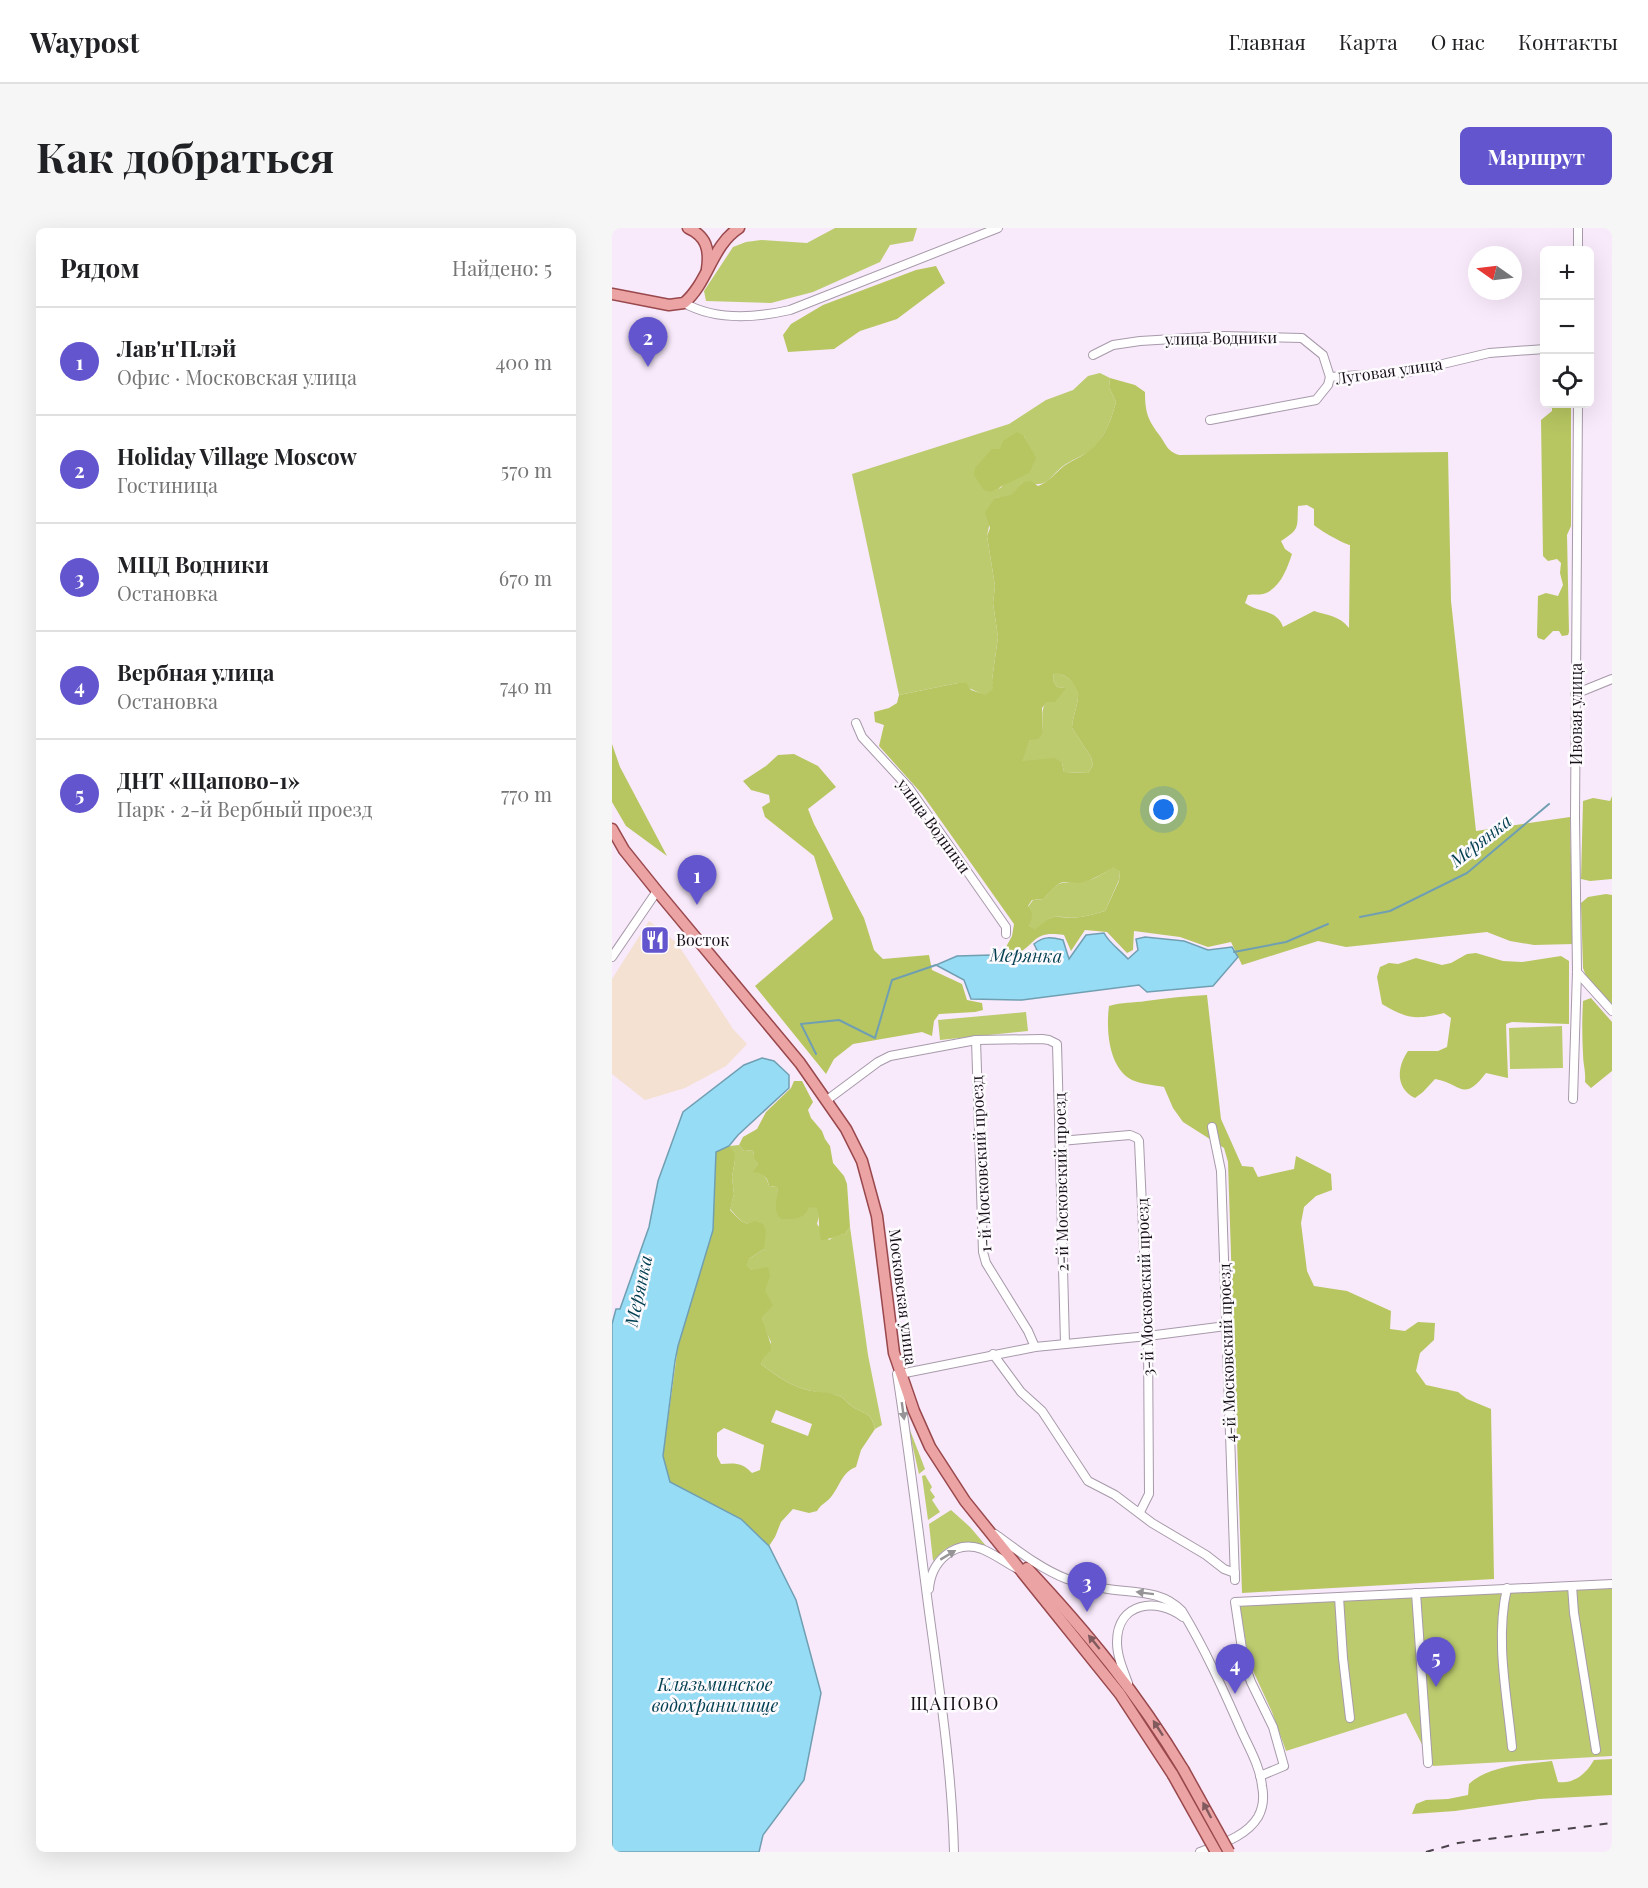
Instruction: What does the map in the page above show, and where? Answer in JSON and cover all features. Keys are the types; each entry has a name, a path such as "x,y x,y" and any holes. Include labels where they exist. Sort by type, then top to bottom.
{"main road":[{"path":"688,228 706,242 707,272"},
{"path":"612,294 669,305 684,303 707,272 726,240 739,228"},
{"name":"Московская улица","path":"612,829 624,850 800,1063 846,1129 862,1161 871,1189 882,1242 894,1353"},
{"path":"894,1353 900,1374 930,1447 951,1482 1120,1694 1173,1775 1216,1852"},
{"path":"982,1523 1082,1626 1130,1688 1183,1768 1229,1852"}],"street":[{"path":"684,303 700,311 735,316 754,317 790,310 998,228"},
{"path":"1578,228 1578,246"},
{"name":"улица Водники","path":"1093,355 1113,345 1140,341 1224,336 1302,338 1323,355 1330,377"},
{"name":"Луговая улица","path":"1210,420 1316,400 1322,395 1330,377 1409,372 1489,353 1540,349"},
{"name":"Ивовая улица","path":"1573,1099 1577,972 1575,694 1578,408"},
{"path":"1575,694 1612,679"},
{"name":"улица Водники","path":"856,723 862,737 909,788 1006,927 1006,934"},
{"path":"612,957 657,891"},
{"path":"1577,972 1612,1011"},
{"path":"827,1100 878,1062 890,1056 976,1040"},
{"name":"2-й Московский проезд","path":"976,1040 1049,1040 1058,1046 1065,1343"},
{"name":"1-й Московский проезд","path":"976,1040 983,1252 986,1263 1028,1331 1035,1347"},
{"name":"4-й Московский проезд","path":"1140,1512 1152,1523 1206,1555 1235,1576 1221,1171 1212,1127"},
{"name":"3-й Московский проезд","path":"1060,1141 1130,1136 1139,1141 1148,1336 1149,1494 1140,1512"},
{"path":"900,1374 1035,1347 1226,1326"},
{"name":"Московская улица","path":"894,1353 918,1512 952,1795 954,1852"},
{"path":"993,1354 1021,1392 1042,1411 1088,1480 1140,1512"},
{"path":"994,1533 1045,1568 1067,1579 1105,1589 1152,1594 1167,1599 1182,1611 1228,1700 1260,1776 1263,1796 1262,1807 1251,1825 1233,1838 1200,1852"},
{"path":"928,1605 933,1569 941,1558 960,1548 980,1548 1023,1573"},
{"path":"1260,1776 1284,1766 1273,1727 1244,1662 1235,1602 1612,1584"},
{"path":"1572,1586 1574,1613 1596,1749"},
{"path":"1507,1588 1501,1633 1512,1747"},
{"path":"1416,1593 1428,1762"},
{"path":"1338,1597 1350,1718"},
{"path":"1130,1688 1120,1661 1117,1643 1119,1629 1127,1615 1140,1606 1155,1605 1178,1613 1191,1625"}],"shaded area":[{"path":"649,921 677,943 733,1029 747,1044 726,1066 685,1088 645,1100 612,1074 612,979"}],"green space":[{"path":"835,228 917,228 913,241 890,245 880,262 813,292 771,303 706,301 704,291 733,247 761,240 807,243"},
{"path":"936,266 945,283 897,319 860,331 834,349 788,352 783,335 791,324 823,305 916,270"},
{"path":"1100,373 1110,378 1109,387 1116,402 1109,423 1098,443 1087,453 1066,464 1048,481 1039,484 1023,482 1011,496 995,498 987,536 995,586 993,603 998,637 992,680 994,689 986,696 958,683 899,695 852,474 1009,424 1046,400 1073,390 1088,376","holes":["1024,436 1035,458 999,489"]},
{"path":"1110,378 1135,385 1145,392 1150,421 1168,448 1179,455 1448,452 1451,601 1476,831 1570,817 1573,944 1534,945 1510,941 1487,932 1346,947 1318,941 1242,965 1231,942 1208,947 1180,937 1134,931 1133,950 1127,953 1107,932 1085,930 1071,951 1064,935 1046,934 1012,957 1006,947 1012,936 1014,924 922,794 879,746 884,725 875,722 874,712 897,703 899,695 958,683 966,683 971,690 986,695 993,689 992,680 998,637 993,603 995,586 987,536 990,528 985,512 995,498 1011,495 1023,482 1031,481 1038,486 1042,484 1064,466 1095,446 1107,429 1116,402 1109,387","holes":["1307,505 1314,509 1314,525 1350,545 1349,628 1337,618 1314,611 1283,627 1272,614 1245,603 1248,595 1269,591 1282,578 1292,554 1285,549 1281,541 1292,534 1296,527 1298,506","1054,673 1066,676 1077,690 1078,697 1072,728 1091,757 1093,765 1088,773 1064,772 1062,763 1055,758 1022,761 1030,740 1038,739 1043,733 1042,708 1047,702 1055,702 1066,688 1057,687 1053,680","1114,867 1120,872 1119,881 1105,911 1072,918 1052,917 1035,930 1029,925 1032,916 1028,906 1032,900 1044,899 1061,883 1079,883"]},
{"path":"1552,408 1571,408 1571,526 1567,535 1569,632 1568,635 1562,636 1559,631 1553,631 1544,640 1538,638 1537,635 1538,596 1546,593 1558,596 1563,585 1560,573 1561,563 1557,559 1548,561 1543,556 1541,420 1552,411"},
{"path":"1017,432 1024,436 1036,458 1029,473 990,492 983,489 974,475 975,468 992,449 1000,449 1003,441"},
{"path":"1054,672 1069,679 1077,690 1078,697 1072,728 1091,757 1093,765 1088,773 1064,772 1062,763 1021,761 1030,740 1043,733 1044,706 1065,688 1057,687 1053,680"},
{"path":"612,744 620,767 667,856 626,826 612,802"},
{"path":"794,754 818,766 836,787 808,809 864,918 874,950 883,959 929,955 932,970 962,984 967,1000 982,1003 983,1010 939,1014 934,1021 932,1036 922,1032 853,1044 834,1059 826,1074 755,986 833,919 814,856 765,817 762,807 770,802 769,795 751,790 743,781 778,755"},
{"path":"1612,796 1612,879 1590,881 1581,879 1583,801 1593,798 1610,801"},
{"path":"1115,866 1120,872 1119,880 1105,911 1080,917 1052,918 1035,931 1029,925 1028,907 1033,900 1044,899 1058,884 1089,880"},
{"path":"1612,895 1612,1004 1586,976 1583,968 1581,903 1588,897"},
{"path":"1476,953 1503,961 1522,962 1561,956 1569,961 1569,1024 1512,1022 1506,1024 1508,1078 1486,1073 1467,1089 1435,1079 1415,1098 1404,1089 1401,1083 1400,1070 1404,1057 1408,1051 1438,1051 1447,1047 1451,1018 1444,1013 1412,1017 1398,1013 1382,1004 1377,977 1380,967 1416,958 1442,965 1467,954"},
{"path":"1207,995 1221,1119 1242,1166 1253,1167 1258,1177 1294,1169 1296,1156 1331,1174 1332,1190 1316,1196 1304,1207 1301,1223 1307,1271 1314,1286 1347,1291 1391,1311 1390,1329 1405,1331 1418,1322 1435,1323 1434,1340 1420,1353 1416,1371 1426,1385 1458,1392 1467,1399 1491,1409 1494,1579 1242,1593 1228,1162 1224,1148 1183,1122 1173,1108 1164,1087 1135,1081 1124,1074 1113,1057 1108,1025 1109,1006"},
{"path":"1591,998 1612,1022 1612,1071 1591,1088 1585,1082 1582,1027 1583,1001"},
{"path":"1026,1012 1028,1031 940,1040 938,1020"},
{"path":"1562,1026 1563,1068 1510,1069 1509,1028"},
{"path":"794,1081 802,1081 813,1102 808,1110 811,1118 822,1131 830,1146 833,1163 844,1176 847,1184 850,1227 845,1234 827,1239 821,1240 817,1208 809,1207 798,1218 781,1219 776,1211 777,1187 769,1186 764,1176 753,1172 758,1165 753,1150 744,1151 739,1145 743,1137 757,1129 766,1112 791,1088"},
{"path":"739,1145 744,1151 753,1150 769,1186 777,1187 778,1196 818,1208 817,1224 829,1240 836,1235 845,1234 850,1227 868,1355 882,1425 875,1429 870,1417 841,1397 796,1386 761,1364 771,1342 762,1317 765,1291 752,1270 745,1265 750,1258 764,1249 748,1224 741,1221 730,1209 734,1194 732,1177 735,1160 729,1146"},
{"path":"729,1146 734,1152 732,1177 734,1194 730,1210 741,1221 748,1224 755,1221 763,1224 766,1231 764,1249 750,1258 746,1265 752,1270 768,1267 770,1276 765,1291 773,1305 762,1317 771,1350 761,1364 796,1386 841,1397 870,1417 875,1429 861,1450 856,1467 844,1476 831,1497 817,1511 809,1513 793,1509 781,1522 769,1546 741,1519 670,1482 663,1456 678,1346 713,1230 716,1152","holes":["776,1410 812,1424 808,1436 771,1422","724,1428 764,1445 760,1470 752,1473 738,1464 721,1464 717,1456 717,1433"]},
{"path":"908,1426 925,1469 919,1474"},
{"path":"925,1475 935,1497 932,1500 940,1512 928,1520 922,1476"},
{"path":"951,1510 987,1547 970,1543 957,1544 945,1549 933,1561 929,1524"},
{"path":"1612,1580 1612,1756 1433,1766 1406,1713 1286,1751 1272,1712 1249,1662 1239,1600"},
{"path":"1612,1759 1612,1795 1539,1799 1455,1811 1412,1814 1416,1804 1426,1800 1468,1795 1469,1784 1497,1769 1552,1761 1558,1782 1564,1782 1579,1777 1594,1760"}],"water":[{"path":"1104,933 1128,959 1138,950 1136,939 1145,937 1184,941 1208,950 1232,947 1238,957 1213,986 1147,992 1139,985 1022,1000 971,999 964,980 936,965 957,956 992,955 1012,960 1037,950 1034,944 1048,938 1063,940 1069,959 1086,935"},
{"name":"Клязьминское водохранилище","path":"762,1058 774,1061 789,1075 789,1088 729,1146 716,1152 713,1230 678,1346 663,1456 670,1482 741,1519 769,1546 796,1600 821,1693 804,1780 763,1835 759,1852 612,1852 612,1324 616,1309 620,1309 649,1227 658,1181 683,1112 744,1065"}],"waterway":[{"name":"Мерянка","path":"1360,917 1390,911 1467,873 1549,804"},
{"name":"Мерянка","path":"1234,952 1286,942 1328,924"},
{"name":"Мерянка","path":"816,1054 801,1024 839,1020 875,1038 892,980 936,965"}],"railway":[{"path":"1426,1852 1458,1843 1612,1823"}],"place":[{"name":"Holiday Village Moscow","path":"648,367"},
{"name":"Лав'н'Плэй","path":"697,905"},
{"name":"Восток","path":"655,940"},
{"name":"МЦД Водники","path":"1087,1612"},
{"name":"ДНТ «Щапово-1»","path":"1436,1687"},
{"name":"Вербная улица","path":"1235,1694"}],"district":[{"name":"ЩАПОВО","path":"955,1704"}]}
